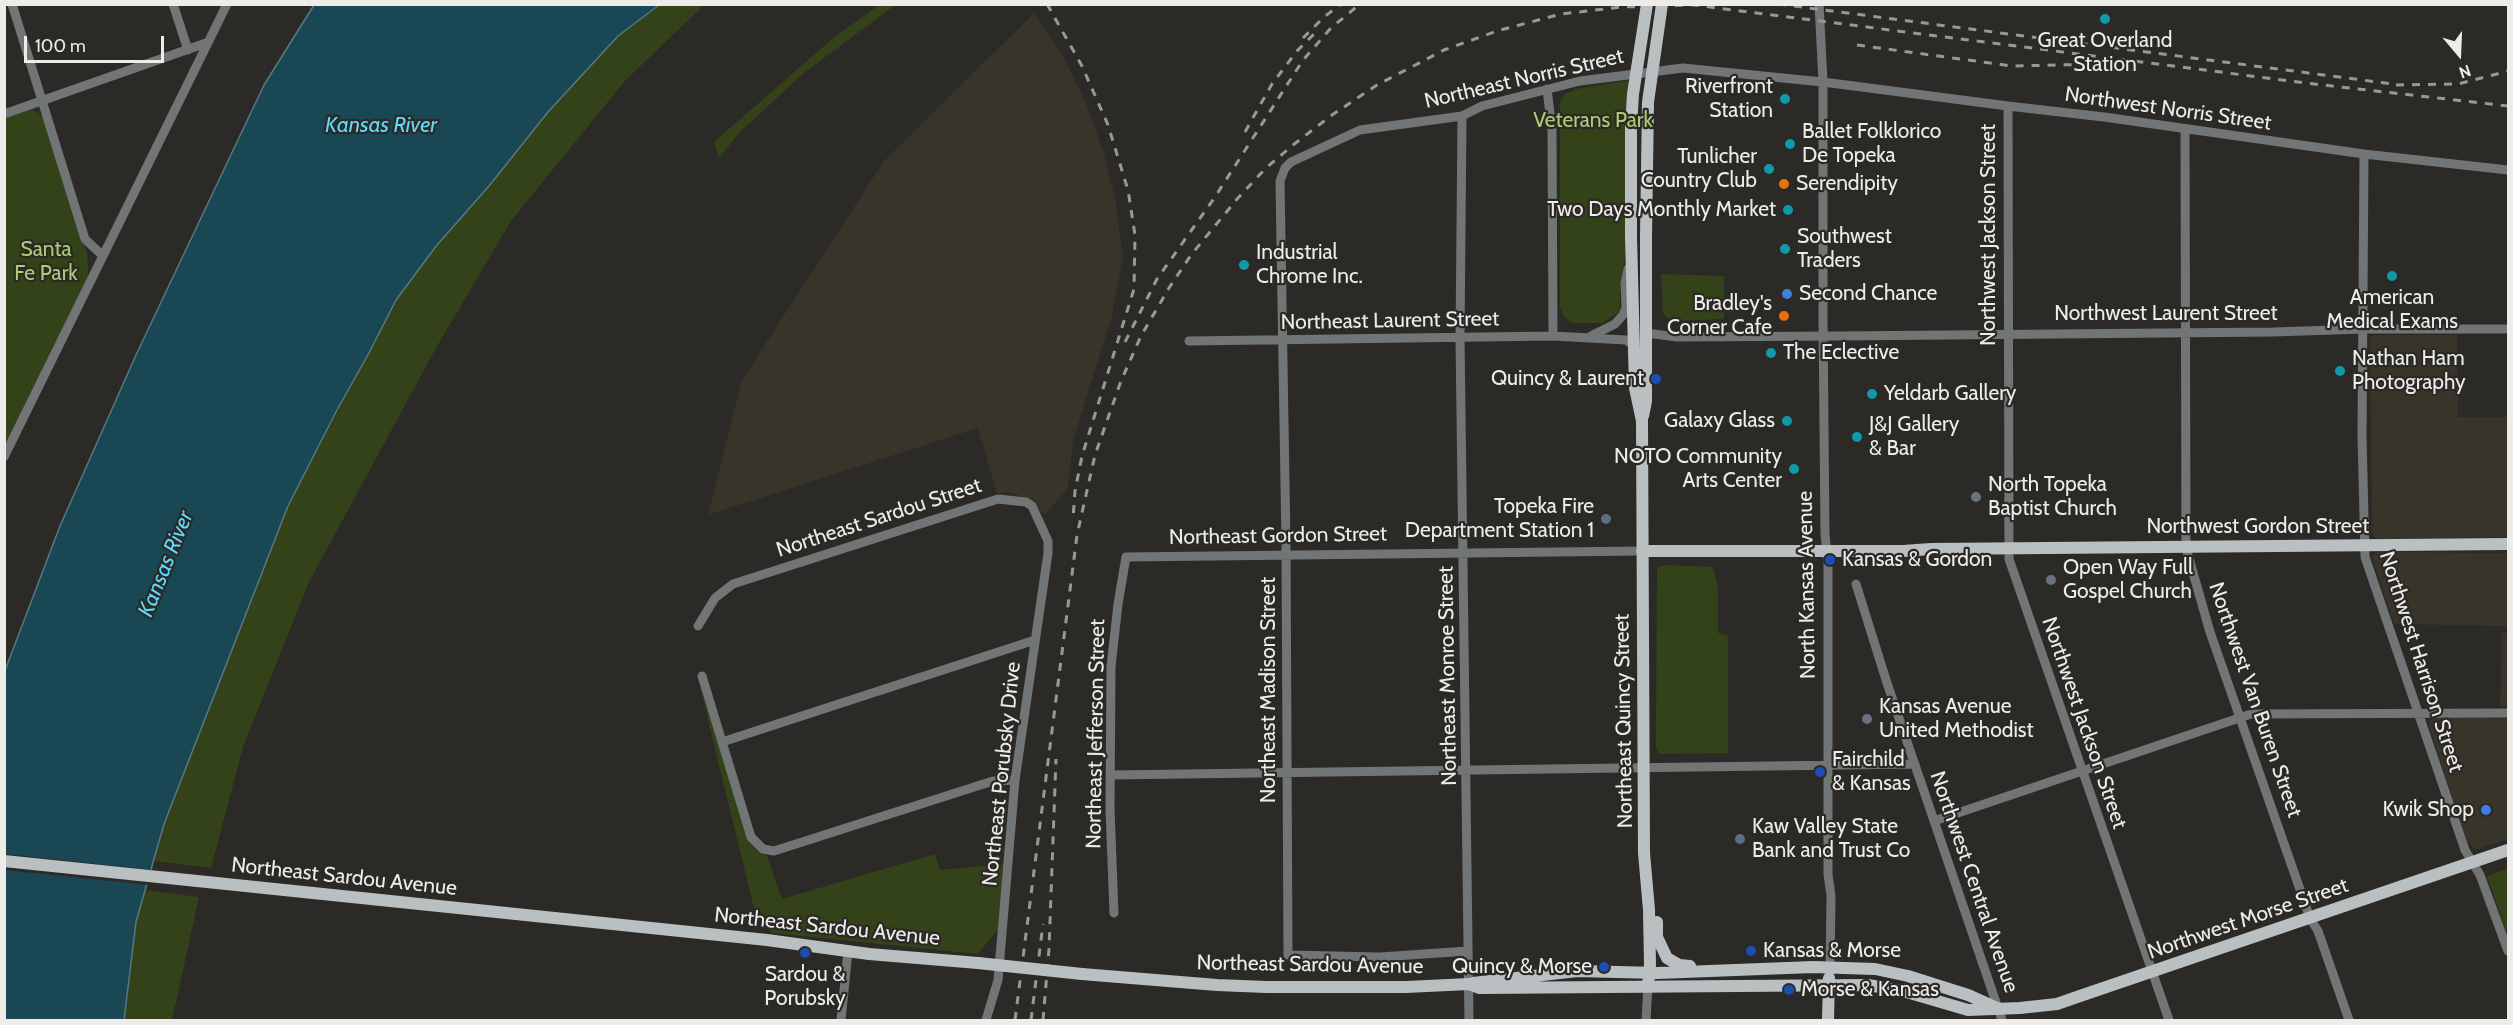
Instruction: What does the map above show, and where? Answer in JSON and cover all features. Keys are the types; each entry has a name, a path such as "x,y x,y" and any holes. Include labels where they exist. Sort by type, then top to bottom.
{"main road":[{"path":"1632,241 1633,94 1647,4"},
{"name":"Northeast Quincy Street","path":"1648,985 1642,421 1646,401 1648,102 1662,4"},
{"name":"Northeast Quincy Street","path":"1632,241 1635,388 1642,421"},
{"name":"Northwest Gordon Street","path":"1827,552 2508,544"},
{"name":"Northeast Gordon Street","path":"1642,551 1827,552"},
{"name":"Northwest Morse Street","path":"1648,985 1829,984 1886,987 1968,1010 2057,1004 2508,850"},
{"name":"Northeast Sardou Avenue","path":"4,861 767,940 848,951 1205,984 1266,987 1395,987 1469,984 1479,988 1648,985"},
{"path":"1646,872 1656,898 1658,937 1667,958 1679,965 1736,969"},
{"name":"North Kansas Avenue","path":"1828,1020 1830,968"},
{"path":"1469,984 1479,980 1557,972 1712,972 1736,969"},
{"name":"Northwest Morse Street","path":"1736,969 1875,969 1908,976 1968,994 1997,1008"}],"street":[{"path":"12,4 85,239 103,256"},
{"path":"173,4 188,50"},
{"path":"4,457 226,4"},
{"name":"North Kansas Avenue","path":"1819,4 1823,81 1823,335 1830,968"},
{"path":"4,114 206,43"},
{"name":"Northeast Norris Street","path":"1282,173 1291,162 1360,130 1462,116 1482,106 1547,89 1621,74 1683,68 1823,81"},
{"name":"Northwest Norris Street","path":"1823,81 2104,117 2364,154 2508,170"},
{"path":"1547,89 1552,130 1553,336"},
{"name":"Northwest Jackson Street","path":"2008,106 2009,559 2169,1020"},
{"name":"Northeast Monroe Street","path":"1462,116 1460,338 1469,1020"},
{"name":"Northwest Van Buren Street","path":"2185,129 2186,548 2210,632 2310,918 2318,931 2349,1020"},
{"name":"Northwest Harrison Street","path":"2364,154 2362,437 2365,557 2465,850 2480,875 2508,951"},
{"name":"Northeast Madison Street","path":"1282,173 1280,181 1286,555 1288,954 1380,957 1468,951"},
{"path":"1591,336 1609,328 1623,315 1626,307 1625,284 1632,241"},
{"name":"Northwest Laurent Street","path":"1823,335 2508,329"},
{"path":"1646,333 1677,337 1823,335"},
{"name":"Northeast Laurent Street","path":"1189,341 1591,336 1626,340 1634,346"},
{"name":"Northeast Sardou Street","path":"698,626 716,598 733,584 998,499 1026,501 1032,506 1044,530"},
{"name":"Northeast Porubsky Drive","path":"986,1020 998,980 1015,780 1048,553 1048,541 1044,530"},
{"name":"Northeast Gordon Street","path":"1126,558 1642,551"},
{"name":"Northeast Jefferson Street","path":"1114,913 1111,775 1112,653 1126,558"},
{"name":"Northwest Central Avenue","path":"1856,584 2002,1020"},
{"path":"722,742 1035,640"},
{"path":"702,676 751,837 758,846 774,851 993,781 1015,780"},
{"path":"1934,821 2240,717 2261,713 2508,713"},
{"path":"1111,775 1916,764"},
{"path":"841,1020 848,951"},
{"name":"Northeast Quincy Street","path":"1646,1020 1648,985"}],"shaded area":[{"path":"1034,13 1063,56 1086,103 1103,150 1115,198 1123,257 1112,316 1073,441 1068,488 1045,515 1031,500 1010,492 997,493 978,428 708,515 742,380 884,161"},
{"path":"2376,335 2457,335 2458,417 2508,417 2508,537 2377,539 2372,535 2370,342 2371,337"},
{"path":"2376,552 2508,553 2508,626 2394,624 2372,557"},
{"path":"2502,632 2508,633 2508,706 2500,706"},
{"path":"2434,717 2508,718 2508,839 2479,849 2474,848 2467,841 2429,726 2430,720"}],"green space":[{"path":"659,5 704,5 624,82 511,221 436,348 309,582 243,747 211,868 154,861 164,824 288,506 396,300 437,245 548,112 618,36"},
{"path":"879,5 895,5 804,73 740,132 719,158 714,142 832,39"},
{"name":"Veterans Park","path":"1630,80 1626,157 1625,261 1621,279 1619,312 1602,323 1573,323 1565,318 1560,307 1560,102 1565,94 1576,89"},
{"name":"Santa Fe Park","path":"31,109 43,118 87,253 88,278 5,446 5,118"},
{"path":"1661,274 1724,276 1724,319 1670,321 1663,313"},
{"path":"1665,565 1713,567 1718,589 1718,633 1728,635 1728,753 1660,754 1656,748 1657,568"},
{"path":"700,687 750,840 756,849 767,856 782,899 935,854 940,870 1003,864 998,929 978,954 771,933 768,918 754,908"},
{"path":"2508,868 2508,937 2487,876"},
{"path":"145,890 199,897 172,1020 124,1020 136,922"}],"water":[{"name":"Kansas River","path":"314,5 659,5 618,36 548,112 489,186 437,245 396,300 337,410 288,506 164,824 136,922 124,1020 5,1020 4,673 60,526 136,355 264,85"}],"pier":[{"path":"5,854 154,870 150,885 5,870"}],"railway":[{"path":"1047,4 1082,66 1108,125 1128,190 1135,235 1134,289 1082,456 1075,491 1073,519"},
{"path":"1303,38 1341,4"},
{"path":"1125,342 1157,279 1215,197 1303,60 1331,28 1360,4"},
{"path":"1778,4 2393,84"},
{"path":"1015,1020 1077,535 1095,455 1121,381 1141,336 1169,288 1191,255 1238,198 1266,168 1293,145 1377,85 1444,50 1497,31 1561,14 1622,7 1694,5 2314,84 2508,106"},
{"path":"1245,132 1272,84 1297,51 1314,34"},
{"path":"1857,45 2012,66 2101,64"},
{"path":"2396,85 2458,84 2508,71"},
{"path":"1043,1020 1049,949 1056,759"},
{"path":"1031,1020 1043,924"}],"place":[{"name":"Great Overland Station","path":"2105,19"},
{"name":"Riverfront Station","path":"1785,99"},
{"name":"Ballet Folklorico De Topeka","path":"1790,144"},
{"name":"Tunlicher Country Club","path":"1769,169"},
{"name":"Serendipity","path":"1784,184"},
{"name":"Two Days Monthly Market","path":"1788,210"},
{"name":"Southwest Traders","path":"1785,249"},
{"name":"Industrial Chrome Inc.","path":"1244,265"},
{"name":"American Medical Exams","path":"2392,276"},
{"name":"Second Chance","path":"1787,294"},
{"name":"Bradley's Corner Cafe","path":"1784,316"},
{"name":"The Eclective","path":"1771,353"},
{"name":"Nathan Ham Photography","path":"2340,371"},
{"name":"Quincy & Laurent","path":"1656,379"},
{"name":"Yeldarb Gallery","path":"1872,394"},
{"name":"Galaxy Glass","path":"1787,421"},
{"name":"J&J Gallery & Bar","path":"1857,437"},
{"name":"NOTO Community Arts Center","path":"1794,469"},
{"name":"North Topeka Baptist Church","path":"1976,497"},
{"name":"Topeka Fire Department Station 1","path":"1606,519"},
{"name":"Kansas & Gordon","path":"1830,560"},
{"name":"Open Way Full Gospel Church","path":"2051,580"},
{"name":"Kansas Avenue United Methodist","path":"1867,719"},
{"name":"Fairchild & Kansas","path":"1820,772"},
{"name":"Kwik Shop","path":"2486,810"},
{"name":"Kaw Valley State Bank and Trust Co","path":"1740,839"},
{"name":"Kansas & Morse","path":"1751,951"},
{"name":"Sardou & Porubsky","path":"805,953"},
{"name":"Quincy & Morse","path":"1604,967"},
{"name":"Morse & Kansas","path":"1789,990"}]}
